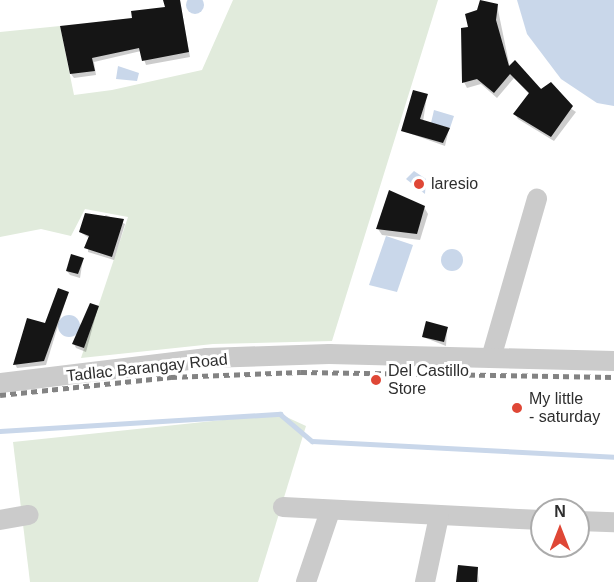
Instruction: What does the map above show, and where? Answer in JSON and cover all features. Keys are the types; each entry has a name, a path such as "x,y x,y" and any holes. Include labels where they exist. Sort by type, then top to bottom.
{"street":[{"path":"491,358 537,199"},
{"name":"Tadlac Barangay Road","path":"0,383 207,358 329,354 614,361"},
{"path":"284,507 530,520"},
{"path":"306,582 330,511"},
{"path":"0,520 29,515"},
{"path":"425,582 439,516"},
{"path":"590,521 614,522"}],"green space":[{"path":"233,0 438,0 332,341 213,344 81,358 128,217 85,209 71,236 41,229 0,237 0,32 60,26 74,95 112,90 202,70"},
{"path":"280,414 306,426 258,582 30,582 13,442"}],"water":[{"path":"195,-4 201,-1 204,5 201,11 195,14 189,11 186,5 189,-1"},
{"path":"517,0 614,0 614,106 597,103 561,79 527,34"},
{"path":"118,66 139,73 137,81 116,79"},
{"path":"434,110 454,116 450,128 431,123"},
{"name":"laresio","path":"414,171 426,179 425,194 406,179"},
{"path":"386,236 413,245 397,292 369,285"},
{"path":"452,249 460,252 463,260 460,268 452,271 444,268 441,260 444,252"},
{"path":"69,315 79,322 80,326 73,336 69,337 59,330 58,326 65,316"}],"building":[{"path":"163,0 180,0 189,52 142,61 139,48 92,58 95,71 70,74 60,26 132,18 131,11 165,7"},
{"path":"480,0 498,4 496,20 509,66 515,60 541,89 551,82 573,106 551,137 513,114 529,93 510,74 494,93 477,79 462,83 461,28 468,27 465,14 477,10"},
{"path":"413,90 428,94 420,119 450,128 443,143 401,131"},
{"path":"389,190 425,206 417,234 376,229"},
{"path":"85,213 124,219 112,257 84,248 89,236 79,232"},
{"path":"71,254 84,258 78,274 66,271"},
{"path":"58,288 69,292 44,361 13,365 27,318 45,323"},
{"path":"90,303 99,306 84,348 72,344"},
{"path":"426,321 448,327 444,342 422,337"},
{"path":"458,565 478,567 477,582 456,582"}],"waterway":[{"path":"0,431 280,414 312,441 614,457"}],"railway":[{"path":"0,395 171,377 301,372 614,377"}],"place":[{"name":"laresio","path":"419,184"},
{"name":"Del Castillo Store","path":"376,380"},
{"name":"My little - saturday","path":"517,408"}]}
